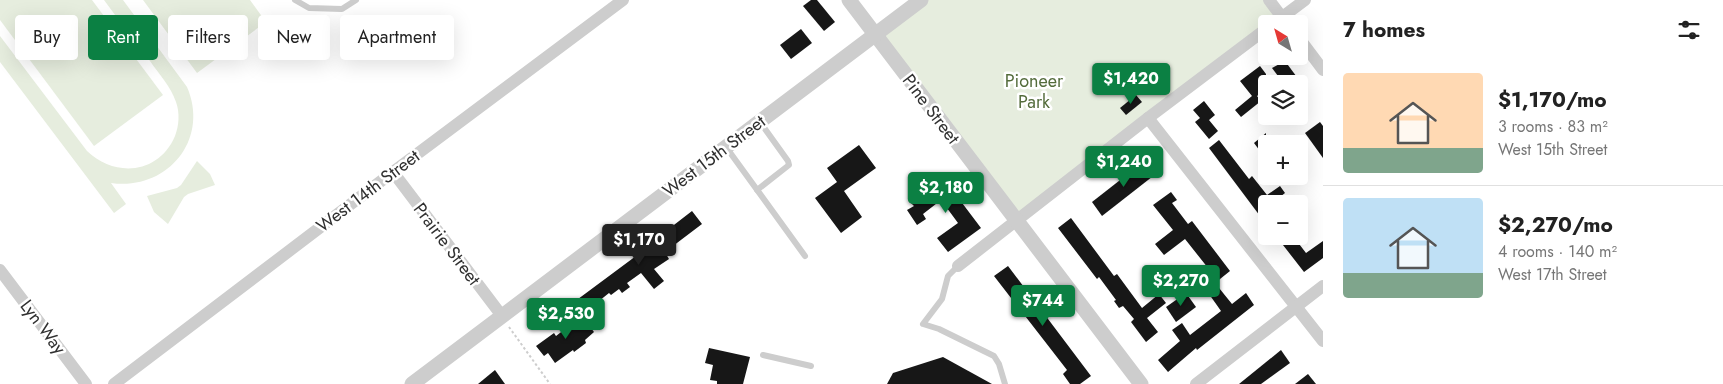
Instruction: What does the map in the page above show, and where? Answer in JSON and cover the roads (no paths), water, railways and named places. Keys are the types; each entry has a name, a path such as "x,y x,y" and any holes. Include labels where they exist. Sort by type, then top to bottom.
{"street":[{"name":"West 14th Street","path":"114,384 623,0"},
{"name":"Pine Street","path":"848,0 1141,384"},
{"name":"West 15th Street","path":"412,384 921,0"},
{"path":"1269,0 1277,15"},
{"path":"1289,15 1305,0"},
{"path":"958,266 1258,35"},
{"path":"1308,50 1323,70"},
{"path":"1148,118 1323,341"},
{"name":"Prairie Street","path":"393,172 502,316"},
{"name":"Lyn Way","path":"0,270 86,384"},
{"path":"1196,384 1323,286"}],"lane":[{"path":"295,0 309,8 342,9 356,0"},
{"path":"757,190 789,165 760,122"},
{"path":"726,147 805,256"},
{"path":"958,266 948,276 942,298 923,324 939,329 994,356 999,364 1005,384"},
{"path":"763,355 811,366"}],"park label":[{"name":"Pioneer Park","path":"1034,91"}]}
